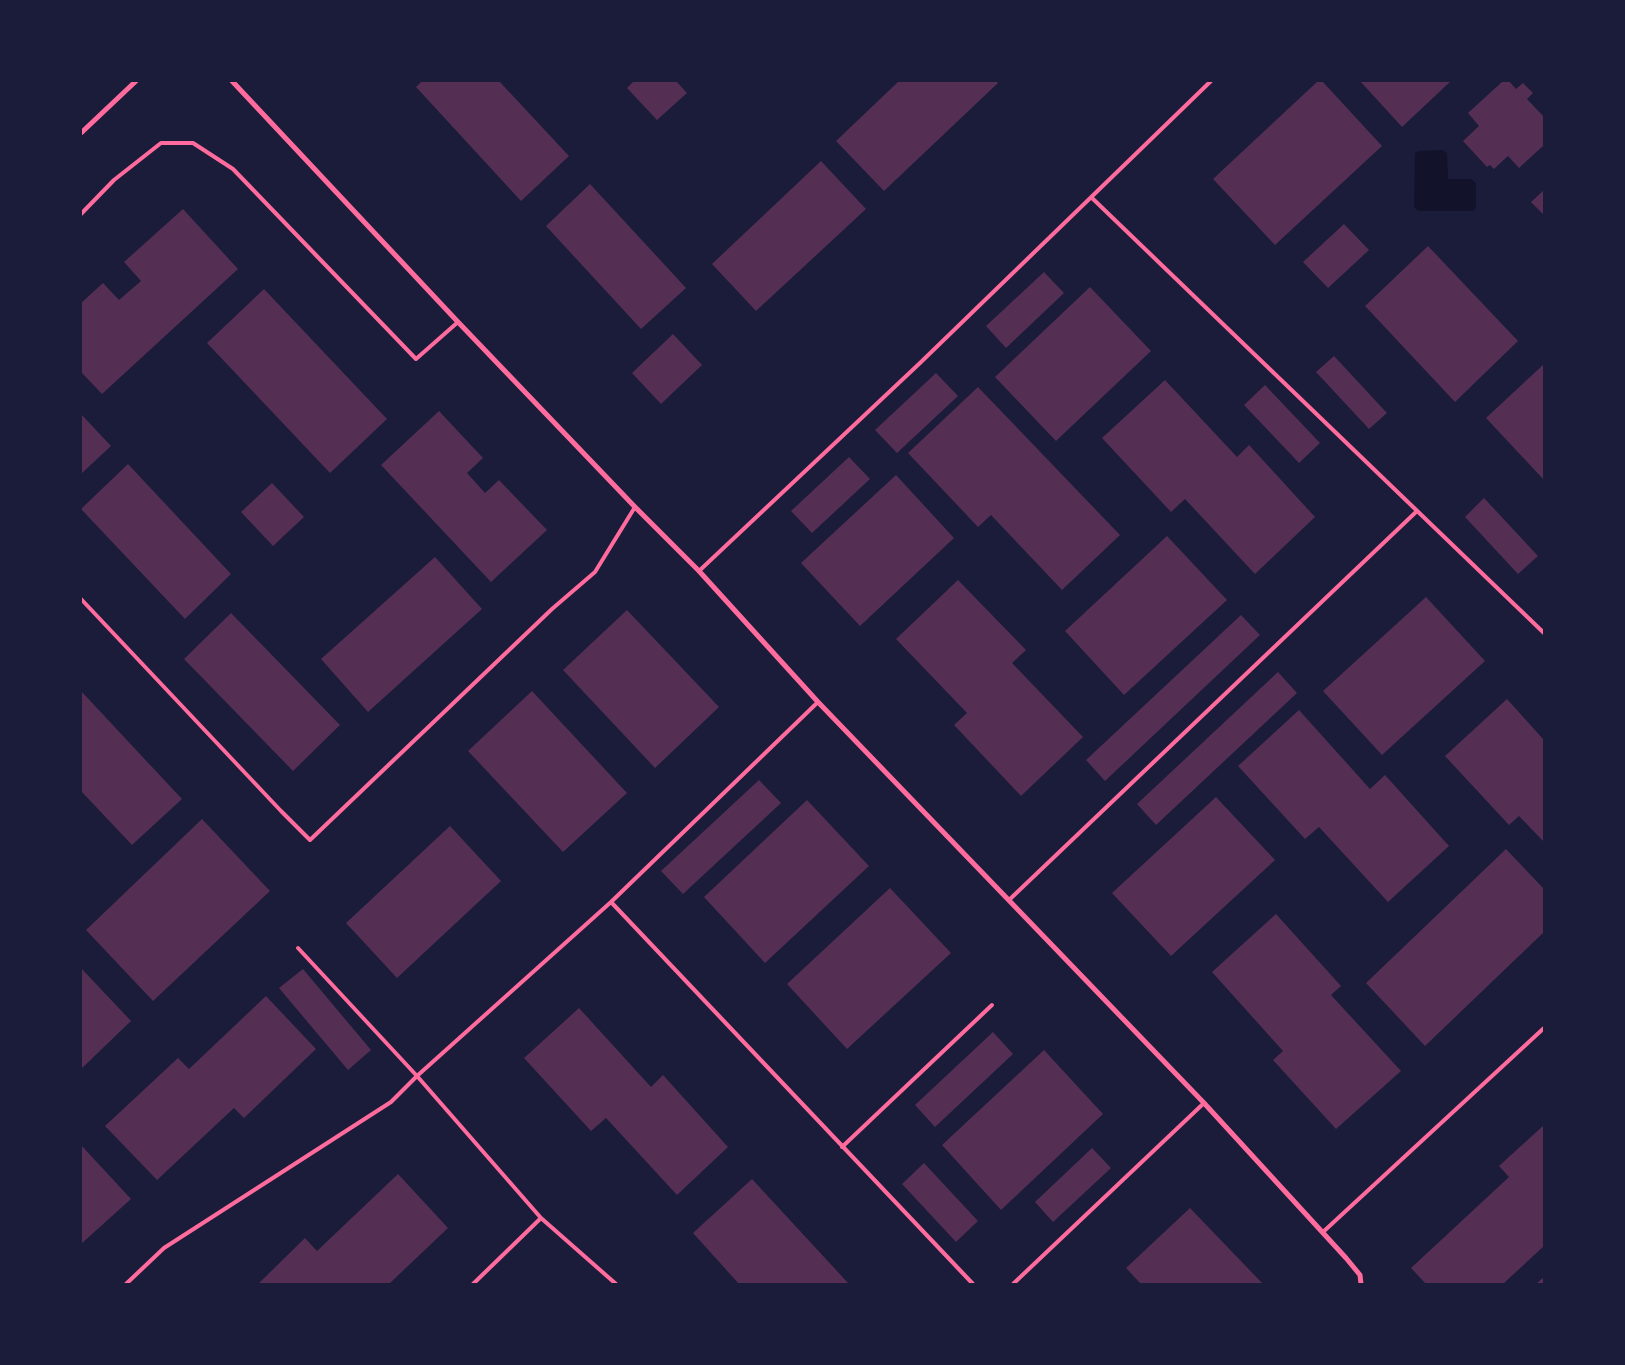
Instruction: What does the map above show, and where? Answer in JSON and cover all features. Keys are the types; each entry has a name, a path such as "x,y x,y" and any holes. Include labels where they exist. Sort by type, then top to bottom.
{"street":[{"path":"81,133 136,81"},
{"path":"232,81 458,322 699,571 818,702 1204,1103 1360,1275 1361,1284"}],"lane":[{"path":"699,571 927,356 1211,81"},
{"path":"81,214 114,180 161,143 193,143 233,169 416,359 458,322"},
{"path":"1092,198 1544,633"},
{"path":"81,599 310,840 552,609 595,572 635,507"},
{"path":"1009,900 1417,511"},
{"path":"126,1284 164,1248 391,1102 417,1076 610,902 818,702"},
{"path":"610,902 973,1284"},
{"path":"298,948 417,1076 542,1218 616,1284"},
{"path":"842,1146 992,1005"},
{"path":"1322,1232 1544,1028"},
{"path":"1013,1284 1204,1103"},
{"path":"473,1284 542,1218"}],"shaded area":[{"path":"1443,150 1447,153 1448,179 1471,179 1476,183 1476,207 1473,211 1418,211 1414,207 1415,153 1419,151"}],"building":[{"path":"422,81 499,81 569,156 521,201 416,87"},
{"path":"634,81 676,81 687,93 657,120 627,88"},
{"path":"899,81 996,81 998,83 884,191 836,141"},
{"path":"1318,81 1322,81 1382,146 1275,245 1213,179"},
{"path":"1360,81 1451,81 1402,127"},
{"path":"1503,81 1509,81 1516,89 1523,83 1533,93 1527,99 1544,117 1544,145 1519,168 1508,156 1494,169 1490,165 1487,167 1463,141 1479,126 1468,113"},
{"path":"821,161 866,209 756,311 712,264"},
{"path":"590,184 686,288 641,329 546,226"},
{"path":"1544,190 1544,215 1531,202"},
{"path":"183,209 238,269 102,394 81,372 81,303 103,283 119,300 141,281 124,262"},
{"path":"1344,224 1369,250 1328,288 1303,262"},
{"path":"1428,246 1518,341 1455,402 1365,306"},
{"path":"1044,272 1064,293 1006,348 986,326"},
{"path":"1090,287 1151,351 1056,441 995,377"},
{"path":"264,289 387,419 330,473 207,343"},
{"path":"673,334 702,365 661,404 632,373"},
{"path":"1334,356 1387,413 1369,429 1316,372"},
{"path":"1544,364 1544,480 1486,418"},
{"path":"936,373 958,396 897,453 875,430"},
{"path":"1165,380 1237,457 1249,445 1315,517 1255,574 1185,499 1171,512 1102,438"},
{"path":"1265,385 1320,443 1299,463 1244,405"},
{"path":"978,387 1120,535 1062,590 991,515 978,527 908,453"},
{"path":"439,411 483,458 467,473 485,493 499,480 547,530 491,582 381,465"},
{"path":"81,414 111,446 81,474"},
{"path":"849,457 870,479 812,533 791,511"},
{"path":"128,464 231,574 185,619 81,509"},
{"path":"896,475 954,538 860,626 801,563"},
{"path":"272,483 304,517 273,546 241,512"},
{"path":"1484,498 1538,556 1518,574 1465,517"},
{"path":"1167,536 1227,600 1124,695 1065,631"},
{"path":"435,557 482,609 368,712 321,659"},
{"path":"958,580 1026,650 1012,663 1083,737 1021,796 954,725 967,713 896,639"},
{"path":"1426,597 1485,661 1382,755 1323,691"},
{"path":"627,610 719,707 655,768 563,670"},
{"path":"231,613 340,725 293,771 184,659"},
{"path":"1241,615 1260,635 1105,781 1086,760"},
{"path":"1278,672 1297,693 1156,825 1137,804"},
{"path":"81,691 182,799 132,845 81,791"},
{"path":"532,691 627,793 563,852 468,751"},
{"path":"1507,699 1544,740 1544,842 1519,816 1509,825 1445,756"},
{"path":"1299,710 1370,789 1385,775 1449,846 1388,902 1319,827 1305,839 1238,766"},
{"path":"759,780 781,803 683,894 661,871"},
{"path":"1216,797 1275,860 1171,956 1112,893"},
{"path":"807,800 869,866 765,963 704,897"},
{"path":"202,819 270,891 153,1001 86,930"},
{"path":"450,826 501,881 397,978 346,923"},
{"path":"1506,849 1544,889 1544,932 1425,1046 1366,983"},
{"path":"890,888 951,953 847,1049 787,984"},
{"path":"1276,914 1341,986 1331,995 1401,1071 1336,1129 1273,1060 1283,1051 1212,972"},
{"path":"81,968 131,1021 81,1069"},
{"path":"303,969 371,1050 348,1070 279,988"},
{"path":"266,996 316,1049 244,1118 234,1108 157,1180 105,1126 178,1058 189,1069"},
{"path":"579,1008 651,1087 663,1075 728,1147 677,1195 606,1118 591,1131 524,1058"},
{"path":"993,1032 1013,1054 935,1127 915,1105"},
{"path":"1044,1050 1103,1114 1001,1210 942,1145"},
{"path":"1544,1125 1544,1246 1503,1284 1426,1284 1411,1268 1509,1177 1499,1166"},
{"path":"81,1145 131,1199 81,1244"},
{"path":"1092,1148 1111,1168 1053,1222 1035,1202"},
{"path":"924,1163 978,1221 956,1242 902,1184"},
{"path":"398,1174 448,1228 389,1284 258,1284 305,1238 317,1251"},
{"path":"752,1179 849,1284 739,1284 693,1233"},
{"path":"1190,1208 1263,1284 1141,1284 1126,1268"},
{"path":"1544,1277 1544,1284 1536,1284"}]}
